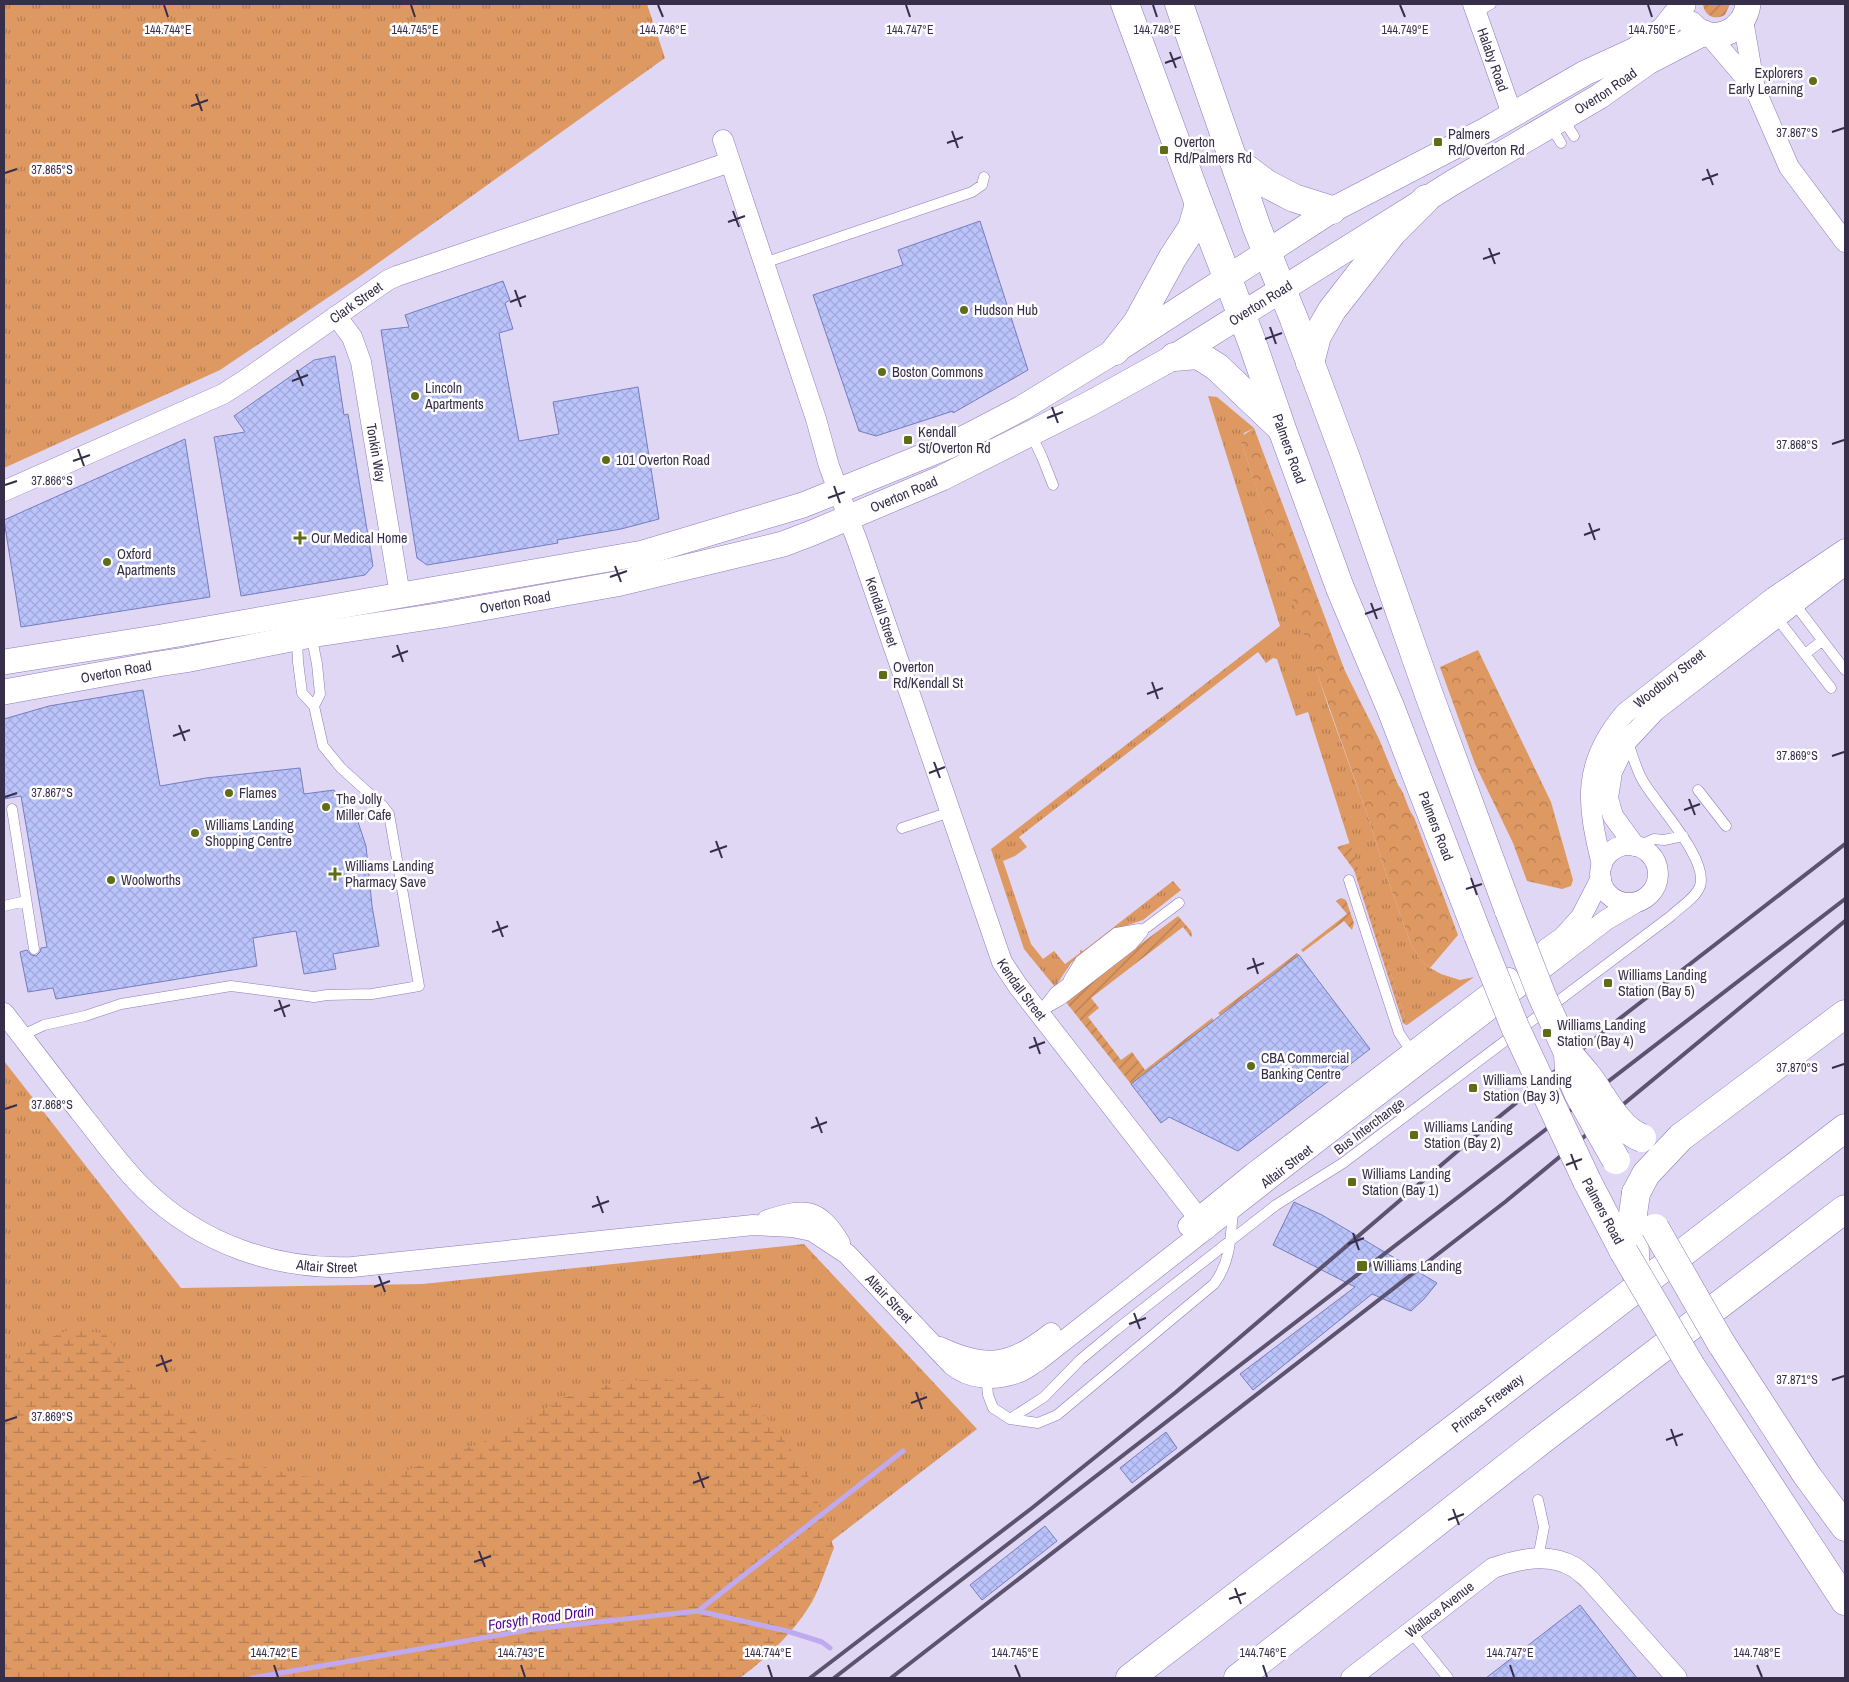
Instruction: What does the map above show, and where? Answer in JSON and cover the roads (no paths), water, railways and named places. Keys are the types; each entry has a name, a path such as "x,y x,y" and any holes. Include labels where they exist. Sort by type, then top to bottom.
{"highway":[{"name":"Palmers Road","path":"1125,4 1242,315 1340,588 1391,710 1515,1027 1587,1182 1636,1272 1691,1366 1845,1601"},
{"path":"1179,4 1266,252 1347,461 1428,692 1542,996 1568,1054 1586,1074 1606,1104 1635,1136 1652,1141 1681,1137"},
{"path":"1232,158 1267,184 1280,191 1294,198 1332,210"},
{"path":"1310,363 1317,336 1332,310 1392,233 1426,199"},
{"path":"1115,351 1137,323 1173,257 1192,228 1199,204"},
{"path":"1174,357 1198,355 1217,367 1282,429"},
{"path":"1636,1272 1633,1214 1636,1193 1646,1174 1681,1137 1845,1014"},
{"path":"1568,1054 1569,1071 1578,1094 1721,1343 1806,1474 1845,1527"},
{"name":"Princes Freeway","path":"1130,1678 1845,1128"},
{"path":"1238,1678 1551,1433 1845,1209"}],"street":[{"path":"1683,4 1688,20 1693,27 1706,34 1755,89"},
{"name":"Overton Road","path":"4,692 185,660 303,626 400,595 644,553 793,509 838,492 949,446 1022,408 1115,351 1332,210 1486,130 1585,73 1635,50 1664,29 1683,4"},
{"name":"Halaby Road","path":"1480,7 1512,114"},
{"path":"1745,12 1755,89 1789,167 1845,242"},
{"name":"Overton Road","path":"4,662 303,626 443,615 616,584 783,544 848,519 942,478 1091,403 1174,357 1426,199 1562,131 1608,91 1648,62 1706,34 1720,35 1731,31 1745,12"},
{"path":"1539,100 1562,131"},
{"name":"Kendall Street","path":"723,140 816,419 838,492 1002,962 1039,1013 1202,1223"},
{"name":"Clark Street","path":"4,491 223,394 388,280 408,271 730,162"},
{"name":"Tonkin Way","path":"336,316 352,337 361,362 400,595"},
{"name":"Woodbury Street","path":"1601,872 1591,818 1590,788 1596,762 1610,731 1625,713 1774,597 1845,549"},
{"name":"Woodbury Street","path":"1636,846 1613,816 1608,798 1612,772 1628,741 1655,711 1845,565"},
{"path":"1777,618 1774,597 1794,603"},
{"path":"1625,846 1636,846 1644,849 1653,857 1658,876 1652,893 1642,901 1627,903 1612,898 1603,886 1601,872 1607,856 1615,850 1625,846"},
{"name":"Altair Street","path":"1202,1223 1233,1208 1563,937 1581,918 1601,872"},
{"name":"Altair Street","path":"4,1013 118,1159 145,1190 178,1217 205,1234 244,1251 274,1260 315,1267 352,1267 753,1225 792,1226 812,1231 847,1254 960,1372 970,1376 986,1370 1017,1373 1038,1361 1202,1223 1253,1173 1606,920 1636,902"},
{"name":"Wallace Avenue","path":"1351,1678 1492,1568 1511,1562 1546,1558 1573,1566 1590,1579 1677,1678"}],"lane":[{"path":"764,263 972,192 982,185 984,177"},
{"path":"1031,434 1053,485"},
{"path":"1794,603 1845,670"},
{"path":"1777,618 1831,688"},
{"path":"303,626 317,664 320,694 314,706"},
{"path":"21,1036 44,1025 85,1016 121,1004 231,986 314,997 372,994 419,986 389,814 383,806 341,768 323,746 314,706 302,693 298,662 303,626"},
{"path":"1805,654 1822,641"},
{"name":"Bus Interchange","path":"1010,1419 1044,1397 1080,1360 1276,1205 1350,1158 1677,910 1697,892 1702,873 1683,836 1643,780 1628,741"},
{"path":"1698,790 1726,826"},
{"path":"12,809 34,949"},
{"path":"902,828 950,812"},
{"path":"1636,846 1654,839 1664,840 1683,836"},
{"path":"1349,880 1399,1033 1416,1058"},
{"path":"4,906 26,901"},
{"path":"1039,1013 1055,992 1122,941 1147,927 1179,903"},
{"path":"1039,1013 1061,1000 1132,945 1147,927"},
{"path":"986,1370 988,1395 993,1408 1010,1419 1038,1423 1057,1415 1214,1284 1225,1266 1230,1241 1233,1208"},
{"path":"1538,1500 1544,1527 1538,1558"},
{"path":"1411,1632 1448,1678"}],"waterway":[{"path":"698,1611 903,1451"},
{"name":"Forsyth Road Drain","path":"252,1678 534,1629 698,1611 787,1631 822,1642 830,1648"}],"railway":[{"path":"810,1678 1032,1508 1176,1392 1467,1143 1619,1019 1845,844"},
{"path":"834,1678 1845,899"},
{"path":"891,1678 1505,1202 1845,921"}],"place":[{"name":"Explorers Early Learning","path":"1813,81"},
{"name":"Palmers Rd/Overton Rd","path":"1438,142"},
{"name":"Overton Rd/Palmers Rd","path":"1164,150"},
{"name":"Hudson Hub","path":"964,310"},
{"name":"Boston Commons","path":"882,372"},
{"name":"Lincoln Apartments","path":"415,396"},
{"name":"Kendall St/Overton Rd","path":"908,440"},
{"name":"101 Overton Road","path":"606,460"},
{"name":"Our Medical Home","path":"300,538"},
{"name":"Oxford Apartments","path":"107,562"},
{"name":"Overton Rd/Kendall St","path":"883,675"},
{"name":"Flames","path":"229,793"},
{"name":"The Jolly Miller Cafe","path":"326,807"},
{"name":"Williams Landing Shopping Centre","path":"195,833"},
{"name":"Williams Landing Pharmacy Save","path":"335,874"},
{"name":"Woolworths","path":"111,880"},
{"name":"Williams Landing Station (Bay 5)","path":"1608,983"},
{"name":"Williams Landing Station (Bay 4)","path":"1547,1033"},
{"name":"CBA Commercial Banking Centre","path":"1251,1066"},
{"name":"Williams Landing Station (Bay 3)","path":"1473,1088"},
{"name":"Williams Landing Station (Bay 2)","path":"1414,1135"},
{"name":"Williams Landing Station (Bay 1)","path":"1352,1182"},
{"name":"Williams Landing","path":"1362,1266"}]}
